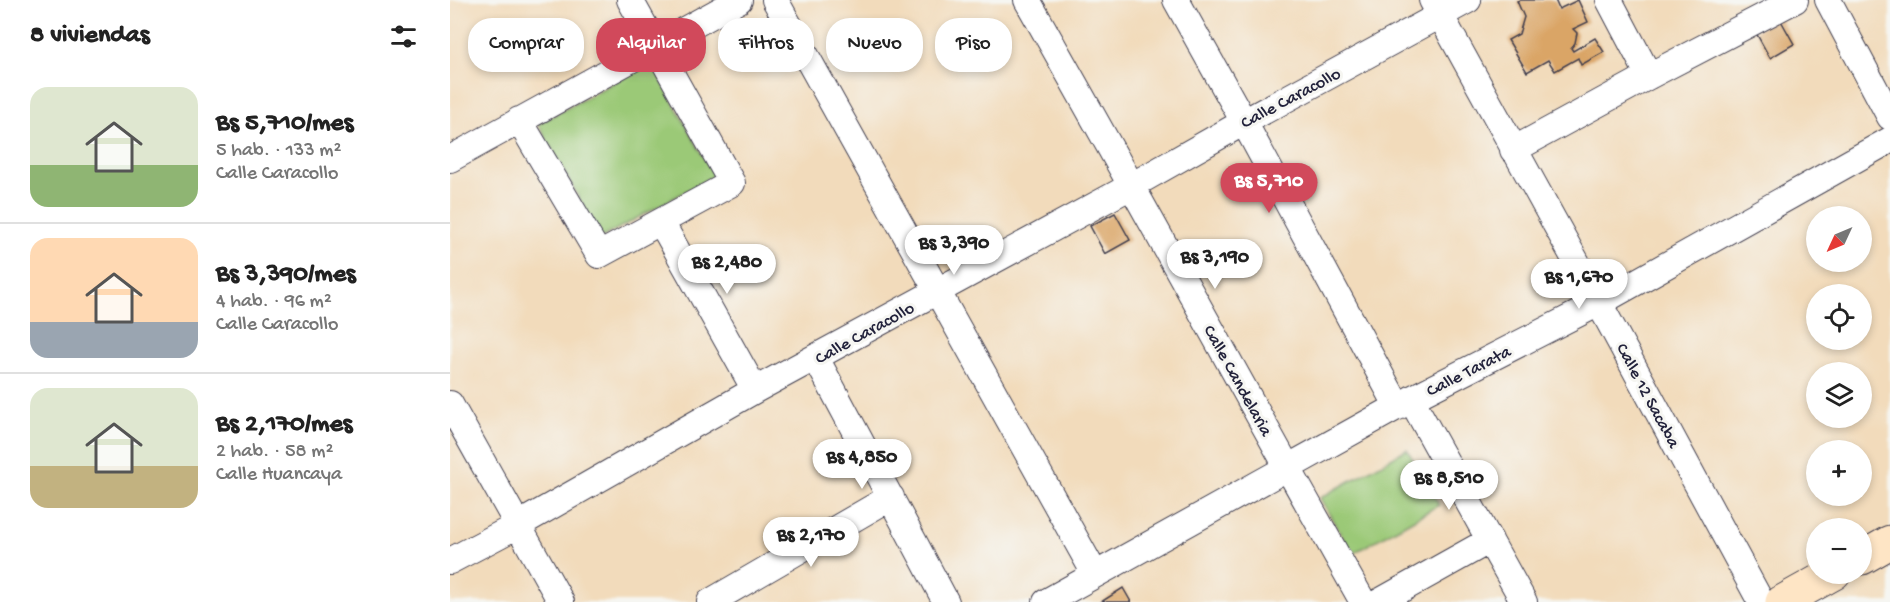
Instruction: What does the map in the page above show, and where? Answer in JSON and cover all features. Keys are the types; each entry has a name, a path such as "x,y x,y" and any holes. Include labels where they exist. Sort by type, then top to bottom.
{"street":[{"path":"630,0 640,18"},
{"path":"705,18 739,0"},
{"path":"775,0 1095,574"},
{"name":"Calle Candelaria","path":"1027,0 1133,185 1363,602"},
{"path":"1176,0 1405,403 1490,540 1524,602"},
{"name":"Calle Caracollo","path":"450,561 518,525 755,390 1133,185 1436,8 1468,0"},
{"path":"1609,0 1649,76"},
{"path":"1513,150 1795,0"},
{"path":"1830,0 1890,117"},
{"name":"Calle 12 Sacaba","path":"1436,8 1761,602"},
{"path":"450,159 606,72"},
{"path":"519,120 599,255 732,183 670,72"},
{"name":"Calle Tarata","path":"1046,602 1405,403 1599,303 1890,140"},
{"path":"661,222 755,390"},
{"path":"816,358 946,602"},
{"path":"450,404 561,602"},
{"path":"710,602 891,497"},
{"path":"1379,602 1490,540"},
{"path":"1872,552 1890,542"},
{"path":"1782,602 1814,584"}],"green space":[{"path":"633,72 657,72 714,176 601,238 538,124"},
{"path":"1407,449 1439,505 1352,554 1320,498"}],"building":[{"path":"1555,0 1559,9 1578,0 1588,22 1573,29 1577,33 1575,43 1571,48 1573,51 1595,38 1604,52 1581,65 1578,58 1555,71 1548,60 1527,72 1508,40 1519,34 1524,17 1517,1"},
{"path":"1779,17 1794,44 1770,58 1755,31"},
{"path":"1115,213 1130,240 1105,254 1090,226"},
{"path":"1123,588 1131,602 1101,602"}]}
